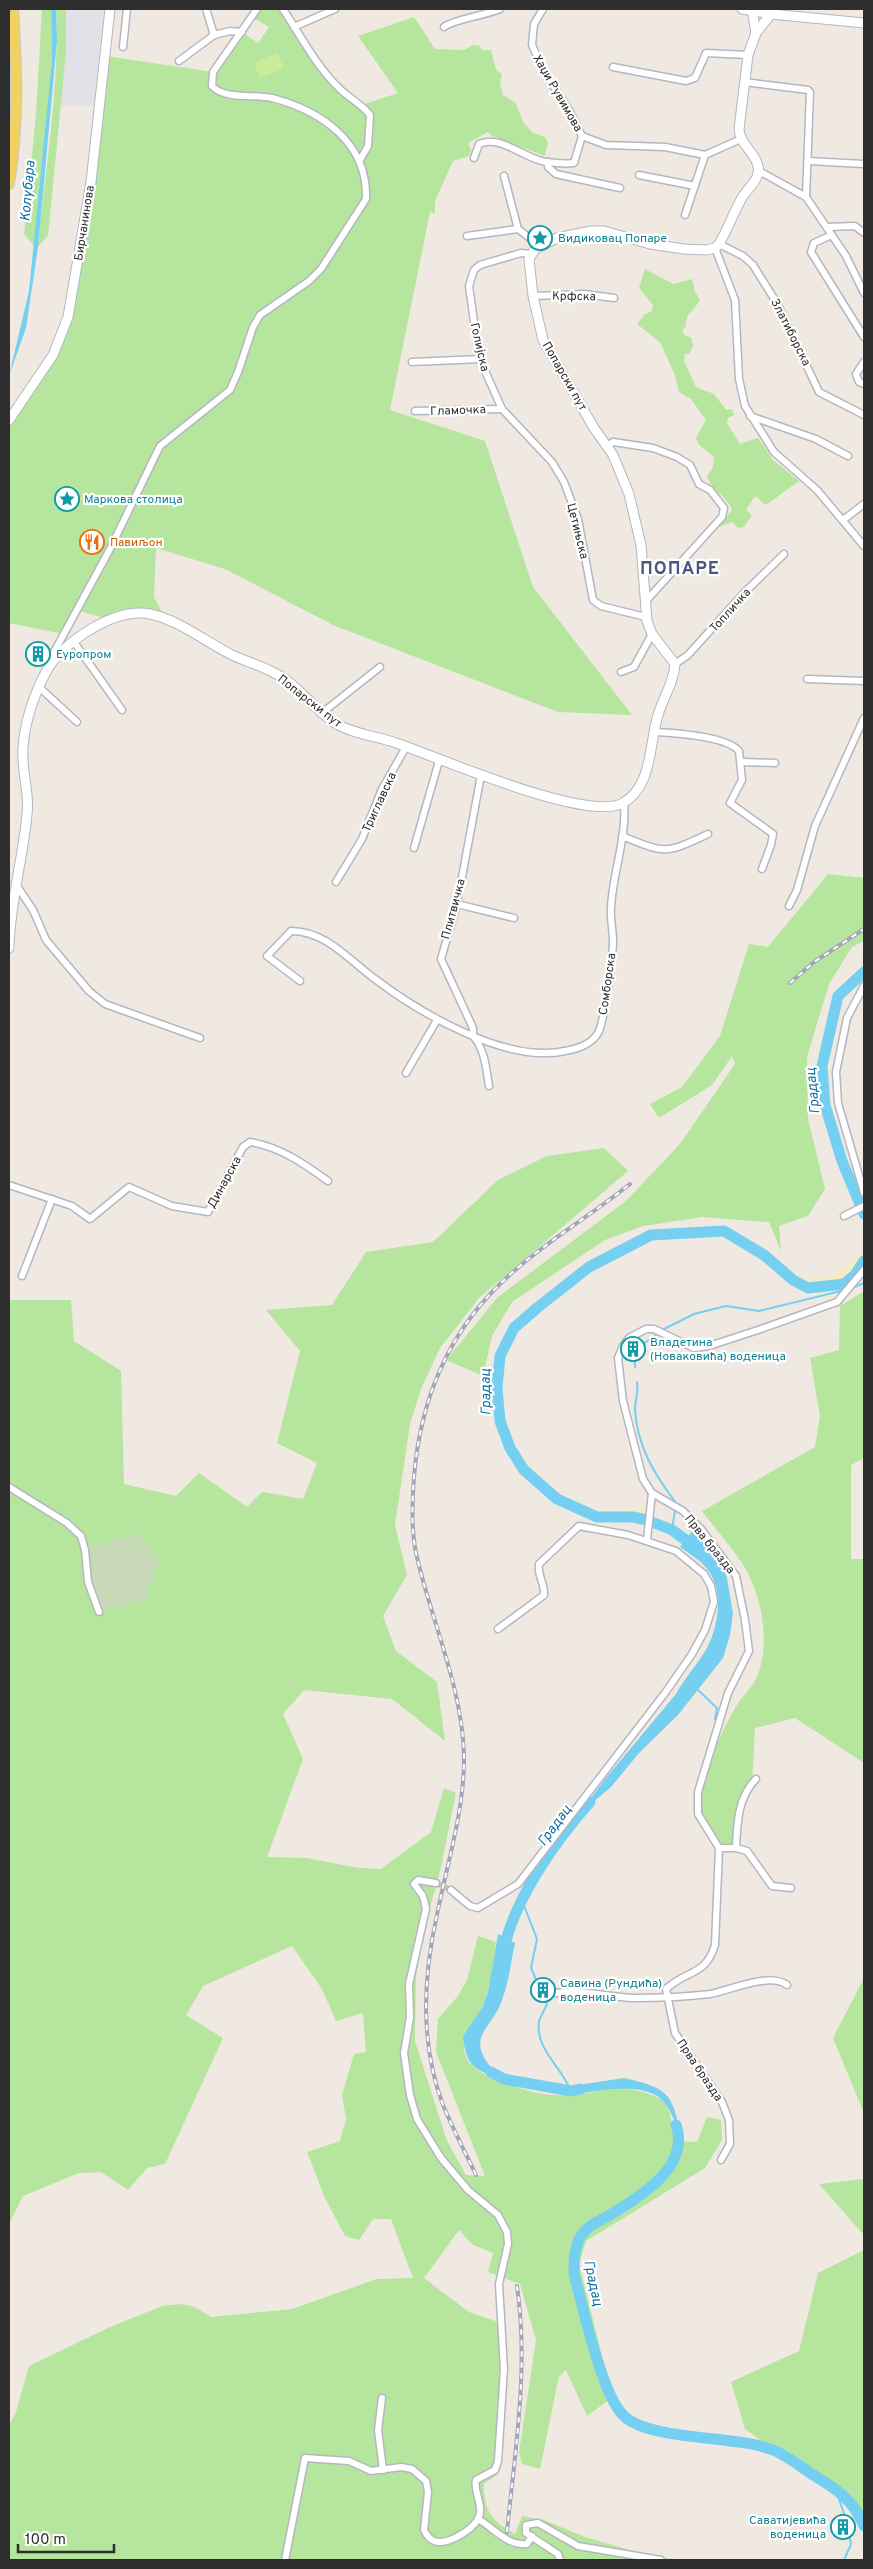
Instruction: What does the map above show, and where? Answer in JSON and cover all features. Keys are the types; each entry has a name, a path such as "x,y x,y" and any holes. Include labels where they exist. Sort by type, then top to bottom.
{"main road":[{"path":"9,184 16,144 18,104 13,9"}],"street":[{"name":"Бирчанинова","path":"9,420 53,355 68,317 91,182 110,9"},
{"path":"123,47 127,9"},
{"path":"206,9 214,35"},
{"path":"51,664 53,654 110,549 160,446 230,390 238,372 250,333 260,315 270,305 309,281 322,269 366,199 367,187 360,160 343,135 314,115 272,98 232,94 215,89 211,82 213,72 256,9"},
{"path":"283,9 301,38 341,89 362,105 370,115 368,146 360,160"},
{"path":"294,27 335,9"},
{"path":"444,27 450,22 479,17 500,9"},
{"name":"Хаџи Рувимова","path":"543,9 534,24 532,45 544,72 569,110 582,136 606,144 665,147 706,155"},
{"path":"742,9 771,14 864,23"},
{"path":"752,10 756,33"},
{"path":"771,14 756,33 748,56 740,129 741,139 756,162 759,172 806,197 861,278 864,293"},
{"path":"179,61 214,35 230,31 242,32"},
{"path":"613,67 686,81 695,78 706,53 748,56"},
{"path":"744,82 809,91 811,96 806,197"},
{"path":"474,158 479,144 486,141 496,142 548,162 574,164 582,136"},
{"path":"685,215 706,155 741,139"},
{"path":"808,161 864,164"},
{"path":"548,162 548,167 556,174 620,188"},
{"path":"759,172 739,203 717,246 735,300 740,388 750,416 774,452 811,483 864,546"},
{"path":"639,175 695,186"},
{"path":"504,176 518,229 540,246"},
{"path":"828,227 855,226 860,227 864,233"},
{"path":"467,236 518,229"},
{"path":"531,254 540,246 565,236 598,230 614,232 650,244 684,249 717,246"},
{"path":"832,234 814,243 812,252 864,337"},
{"name":"Златиборска","path":"717,246 743,256 753,265 778,305 819,392 864,415"},
{"name":"Голијска","path":"531,254 521,253 480,265 472,274 469,292 481,359 489,384 502,409 552,462"},
{"name":"Попарски пут","path":"531,254 529,264 533,296 546,347 618,465 635,512 642,554 646,617 652,634 675,664"},
{"name":"Крфска","path":"533,296 584,294 614,298"},
{"path":"412,362 481,359"},
{"path":"864,362 856,374 859,382 864,384"},
{"name":"Гламочка","path":"415,411 502,409"},
{"path":"750,416 816,439 848,456"},
{"path":"607,446 613,442 653,448 677,457 690,465 700,484 710,490 724,508 722,517 645,602"},
{"name":"Цетињска","path":"552,462 564,482 578,519 591,597 601,606 646,617"},
{"path":"844,520 864,504"},
{"name":"Топличка","path":"675,664 688,655 744,593 784,554"},
{"name":"Попарски пут","path":"9,948 10,913 28,809 24,743 39,687 51,664 74,642 102,623 120,617 144,613 158,616 232,655 274,673 291,684 322,713 338,725 350,730 406,747 439,761 481,775 589,807 607,807 624,802"},
{"path":"621,672 634,666 652,634"},
{"path":"74,642 122,710"},
{"path":"624,802 637,790 643,779 655,732 657,716 672,681 675,664"},
{"path":"322,713 380,668"},
{"path":"807,679 864,681"},
{"path":"39,687 77,722"},
{"path":"789,906 797,890 816,826 864,718"},
{"path":"655,732 690,733 728,744 739,751 742,762 742,780 730,803 773,834 762,870"},
{"name":"Триглавска","path":"336,882 362,839 382,789 406,747"},
{"path":"414,848 439,761"},
{"path":"742,762 775,763"},
{"name":"Плитвичка","path":"481,775 457,904 442,951 441,962 473,1028 473,1036 480,1045 489,1086"},
{"name":"Сомборска","path":"300,981 267,956 288,932 294,930 308,933 336,947 374,979 437,1020 473,1036 507,1047 544,1054 579,1047 595,1038 602,1024 613,942 610,908 622,836 624,802"},
{"path":"622,836 662,851 678,848 708,834"},
{"path":"15,883 33,910 46,940 89,991 105,1004 200,1038"},
{"path":"457,904 514,918"},
{"path":"864,986 847,1018 836,1072 838,1103 864,1193"},
{"path":"406,1073 437,1020"},
{"name":"Динарска","path":"9,1185 72,1206 90,1219 129,1186 172,1206 208,1212 243,1147 250,1142 267,1145 295,1158 328,1181"},
{"path":"22,1276 52,1198"},
{"path":"844,1216 864,1206"},
{"name":"Прва бразда","path":"719,1848 698,1814 698,1792 728,1693 749,1651 736,1576 701,1529 683,1511 652,1493 643,1479 636,1458 623,1401 618,1358 622,1346 637,1333 654,1329 694,1348 709,1346 837,1302 845,1295 864,1270"},
{"path":"9,1487 67,1523 81,1536 85,1550 88,1582 99,1612"},
{"path":"647,1538 652,1493"},
{"path":"451,1890 470,1906 478,1908 518,1884 665,1693 692,1654 705,1630 714,1602 711,1586 704,1574 695,1564 676,1551 647,1538 579,1526 539,1564 538,1574 545,1584 544,1595 498,1629"},
{"path":"736,1848 738,1822 744,1795 756,1778"},
{"path":"667,1996 666,1989 673,1983 703,1968 711,1958 715,1945 719,1848 736,1848 747,1851 772,1886 791,1888"},
{"path":"285,2560 305,2458 334,2458 349,2461 371,2471 401,2467 412,2469 426,2481 428,2505 423,2522 424,2530 433,2541 446,2540 458,2536 478,2518 480,2510 475,2486 476,2480 495,2470 498,2461 504,2369 499,2284 508,2244 504,2223 498,2214 468,2190 441,2158 417,2119 410,2095 404,2053 410,2017 409,1984 426,1909 423,1896 414,1884 418,1880 436,1883"},
{"path":"556,1993 573,1990 633,1998 690,1996 712,1993 766,1980 781,1980 788,1985"},
{"name":"Прва бразда","path":"667,1996 675,2033 722,2102 729,2120 730,2144 721,2160"},
{"path":"382,2398 378,2430 383,2470"},
{"path":"478,2518 500,2536 515,2543 527,2544 532,2536"},
{"path":"560,2560 558,2554 524,2530 526,2525 538,2523 578,2546 661,2560"}],"shaded area":[{"path":"66,9 104,9 94,106 61,106 66,53"}],"green space":[{"path":"42,9 51,9 52,60 34,246 24,234 36,114"},
{"path":"56,9 66,9 66,53 48,235 38,247 54,98 57,39"},
{"path":"257,9 283,9 341,89 362,105 398,93 358,36 414,17 435,49 464,50 473,45 480,46 482,50 491,50 496,70 502,74 500,83 503,95 516,103 523,122 533,133 545,137 548,142 545,156 492,136 488,132 468,143 471,150 469,156 453,161 435,201 435,213 430,212 390,410 485,441 533,587 632,715 558,712 333,625 225,569 156,548 154,597 166,620 157,616 111,620 76,610 64,634 9,623 9,420 53,355 68,317 106,56 213,72 242,32 258,43 269,27 252,17"},
{"path":"277,53 284,68 260,78 254,63"},
{"path":"645,269 673,284 692,279 695,292 700,300 688,315 686,326 682,330 685,336 691,337 693,346 689,354 685,354 684,361 695,385 714,394 726,410 732,409 734,415 728,418 727,423 740,444 758,438 773,460 799,481 766,505 755,496 746,510 752,515 744,527 738,528 732,522 717,528 732,510 707,476 713,467 714,457 699,445 696,438 706,420 691,399 679,392 675,375 660,342 637,324 645,314 652,311 653,305 639,288"},
{"path":"828,874 864,878 864,941 852,947 829,984 807,1057 808,1119 825,1189 808,1216 779,1226 781,1251 769,1222 702,1217 643,1226 605,1240 512,1302 492,1336 483,1376 446,1360 498,1297 626,1201 680,1144 735,1064 732,1056 712,1085 659,1118 650,1104 682,1087 720,1036 749,944 768,947"},
{"path":"604,1148 628,1171 479,1298 440,1348 421,1389 410,1424 395,1525 407,1575 383,1616 396,1651 437,1682 445,1741 392,1699 304,1690 283,1714 303,1759 267,1857 307,1858 358,1868 381,1869 431,1832 444,1788 456,1793 416,1975 415,2041 447,2141 466,2175 485,2176 436,2052 438,2019 458,1996 467,1980 478,1936 496,1942 486,1997 466,2034 465,2054 477,2070 514,2086 545,2094 565,2095 621,2089 633,2090 657,2097 668,2107 674,2141 697,2142 707,2117 721,2120 722,2140 705,2168 586,2241 579,2264 607,2376 614,2396 587,2416 566,2370 559,2376 540,2469 522,2464 519,2452 536,2340 520,2284 488,2272 493,2253 473,2245 459,2230 424,2278 469,2312 504,2324 508,2367 498,2474 484,2484 484,2494 488,2509 495,2520 515,2534 522,2516 544,2520 585,2537 647,2555 677,2560 9,2560 9,2425 16,2412 29,2366 108,2328 162,2306 181,2304 195,2307 211,2317 292,2309 377,2279 413,2278 391,2219 373,2219 359,2240 345,2236 325,2198 307,2152 340,2141 346,2119 342,2095 354,2054 366,2052 363,2013 336,2021 322,1989 292,1946 203,1986 186,2015 223,2038 165,2164 147,2168 128,2190 101,2172 79,2173 23,2196 9,2224 9,1300 71,1300 74,1341 121,1371 124,1484 176,1496 199,1473 247,1507 262,1492 303,1499 317,1463 277,1443 300,1351 266,1310 332,1305 366,1252 433,1242 498,1180 547,1156"},
{"path":"864,1293 864,1458 851,1465 851,1559 864,1559 864,1763 795,1718 755,1728 752,1782 743,1795 736,1848 719,1848 695,1818 697,1803 705,1774 722,1732 737,1705 757,1677 761,1663 764,1635 756,1591 744,1566 702,1511 815,1447 820,1416 810,1358 839,1350 840,1306"},
{"path":"136,1533 159,1561 145,1599 99,1612 88,1582 85,1550"},
{"path":"864,1978 864,2113 833,2038"},
{"path":"864,2179 864,2235 819,2184"},
{"path":"864,2250 864,2526 857,2509 835,2488 774,2450 745,2429 731,2382 799,2351 818,2273"}],"sand":[{"path":"864,1250 863,1264 855,1275 844,1284 808,1288 793,1280 824,1277 839,1272"},
{"path":"651,1505 647,1520 614,1517 613,1511"}],"water":[{"path":"51,9 56,9 57,41 38,247 26,328 9,376 29,291 52,60"},
{"path":"693,1530 725,1567 733,1613 730,1635 723,1658 678,1715 639,1753 611,1787 580,1813 605,1779 676,1694 712,1637 718,1607 716,1587 704,1565 680,1547"},
{"path":"498,1934 515,1943 504,1993 498,2009 483,2033 480,2047 489,2065 504,2079 479,2070 474,2066 467,2055 463,2036 482,2008 488,1992"},
{"path":"624,2078 651,2085 666,2095 675,2111 681,2138 667,2106 659,2097 647,2092 634,2089 620,2089 566,2095 565,2087"}],"waterway":[{"name":"Градац","path":"864,972 838,996 822,1066 825,1105 842,1161 864,1214"},
{"path":"811,1068 822,1066"},
{"name":"Градац","path":"698,1549 672,1530 647,1520 633,1517 597,1517 557,1499 524,1470 510,1448 500,1421 497,1388 500,1356 514,1328 589,1267 651,1235 724,1231 764,1255 793,1280 808,1288 844,1284 855,1275 864,1261"},
{"path":"852,1288 864,1283"},
{"path":"662,1330 694,1314 726,1306 759,1311 845,1290"},
{"path":"635,1367 634,1350 659,1333"},
{"path":"637,1382 638,1389 635,1409 639,1435 648,1459 676,1503 672,1530"},
{"path":"696,1688 717,1708 715,1719"},
{"name":"Градац","path":"503,1953 516,1913 537,1873 563,1835 590,1802"},
{"path":"523,1903 537,1939 531,1968 547,2004 539,2022 541,2040 570,2089"},
{"name":"Градац","path":"491,2072 504,2079 571,2091 580,2089"},
{"name":"Градац","path":"676,2125 679,2140 676,2154 669,2168 647,2190 587,2229 581,2235 577,2246 574,2274 594,2350 608,2390 616,2406 624,2416 636,2424 673,2434 757,2445 779,2453 831,2486 844,2497 860,2517 864,2526"},
{"path":"835,2488 846,2519 851,2544 844,2560"}],"tunnel":[{"path":"436,1883 451,1890"}],"railway":[{"path":"790,983 814,962 864,929"},
{"path":"476,2175 443,2105 430,2058 427,2034 427,1986 432,1938 458,1820 464,1763 459,1710 414,1544 412,1505 417,1450 422,1423 439,1373 450,1349 480,1305 499,1285 530,1258 630,1184"},
{"path":"507,2532 520,2409 522,2348 517,2286"}],"place":[{"name":"Видиковац Попаре","path":"540,238"},
{"name":"Маркова столица","path":"67,499"},
{"name":"Павиљон","path":"92,542"},
{"name":"Еуропром","path":"38,654"},
{"name":"Владетина (Новаковића) воденица","path":"633,1349"},
{"name":"Савина (Рундића) воденица","path":"543,1990"},
{"name":"Саватијевића воденица","path":"843,2527"}],"district":[{"name":"ПОПАРЕ","path":"680,568"}],"water label":[{"name":"Колубара","path":"27,191"}]}
